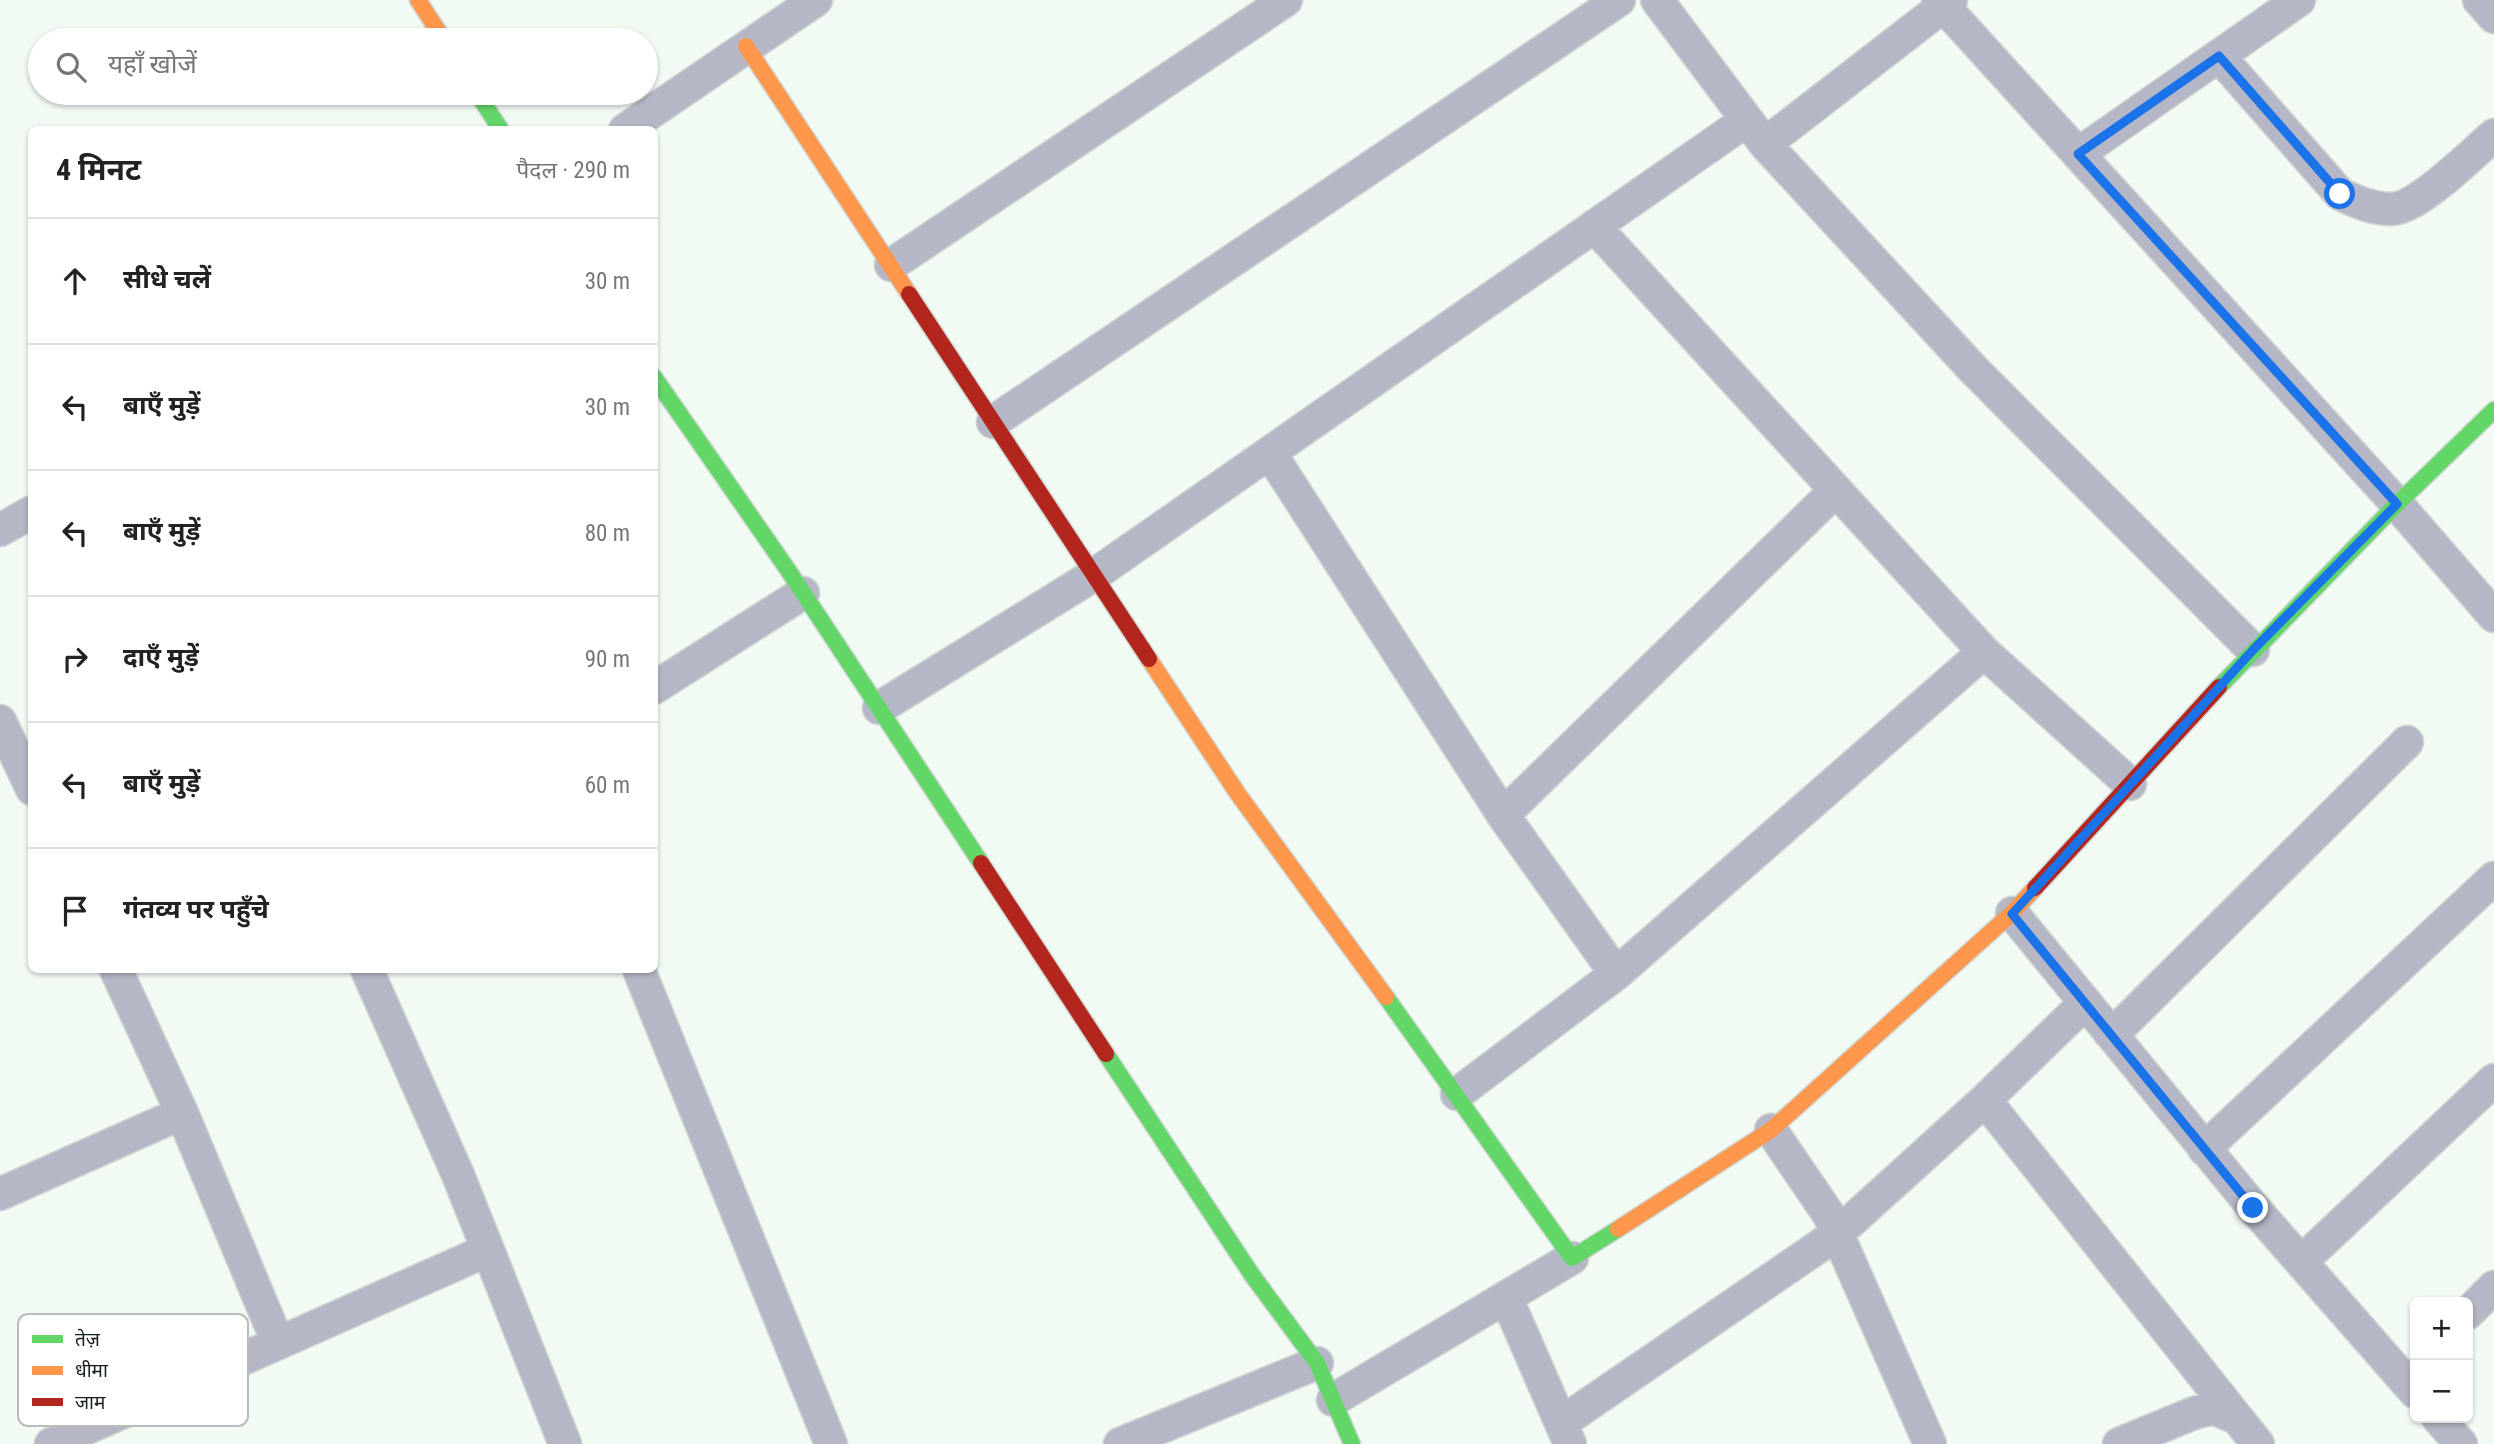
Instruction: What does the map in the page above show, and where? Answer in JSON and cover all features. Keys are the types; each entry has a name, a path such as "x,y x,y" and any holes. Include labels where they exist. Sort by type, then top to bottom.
{"street":[{"path":"418,0 436,28"},
{"path":"631,126 816,0"},
{"path":"891,265 1286,0"},
{"path":"993,422 1619,0"},
{"path":"1657,0 1756,132 1973,369 2253,650"},
{"path":"2078,154 2299,0"},
{"path":"2479,0 2494,17"},
{"path":"878,708 1094,575 1595,226 1756,132 1944,2 2078,154 2397,504 2494,616"},
{"path":"746,46 1238,794 1457,1094 1572,1258"},
{"path":"2219,56 2340,194 2366,206 2395,209 2423,197 2494,135"},
{"path":"485,105 498,126"},
{"path":"1595,226 1984,652 2130,785"},
{"path":"658,392 663,410 803,593 1252,1275 1317,1363 1352,1444"},
{"path":"1333,1400 1572,1258 1771,1130 2012,914 2253,650 2494,410"},
{"path":"1270,453 1503,814 1616,974"},
{"path":"1503,814 1836,490"},
{"path":"0,530 28,514"},
{"path":"658,685 803,593"},
{"path":"1457,1094 1616,974 1984,652"},
{"path":"0,721 28,780"},
{"path":"2109,1032 2123,1023 2406,742"},
{"path":"2204,1149 2494,878"},
{"path":"2012,914 2204,1149 2301,1262 2410,1377"},
{"path":"117,973 182,1112 278,1343"},
{"path":"368,973 458,1175 565,1444"},
{"path":"640,973 831,1444"},
{"path":"1506,1297 1565,1434 1838,1234 1985,1100 2085,1003"},
{"path":"2301,1262 2494,1080"},
{"path":"1985,1100 2258,1444"},
{"path":"0,1194 182,1112"},
{"path":"1771,1130 1829,1215 1930,1444"},
{"path":"248,1356 488,1250"},
{"path":"2473,1308 2494,1287"},
{"path":"1120,1444 1317,1363"},
{"path":"2119,1444 2194,1413 2213,1408 2237,1418"},
{"path":"2442,1423 2461,1444"},
{"path":"55,1443 93,1426"}],"traffic: fast":[{"path":"485,105 498,126"},
{"path":"658,383 788,570 981,863"},
{"path":"2219,687 2397,504 2494,410"},
{"path":"1386,997 1572,1258 1618,1229"},
{"path":"1106,1054 1252,1275 1317,1363 1352,1444"}],"traffic: slow":[{"path":"418,0 436,28"},
{"path":"746,46 909,294"},
{"path":"1149,659 1238,794 1386,997"},
{"path":"1618,1229 1771,1130 2012,913 2035,888"}],"traffic: jam":[{"path":"909,294 1149,659"},
{"path":"2035,888 2219,687"},
{"path":"981,863 1106,1054"}],"route":[{"path":"2253,1208 2012,914 2253,650 2397,504 2078,154 2219,56 2340,194"}]}
